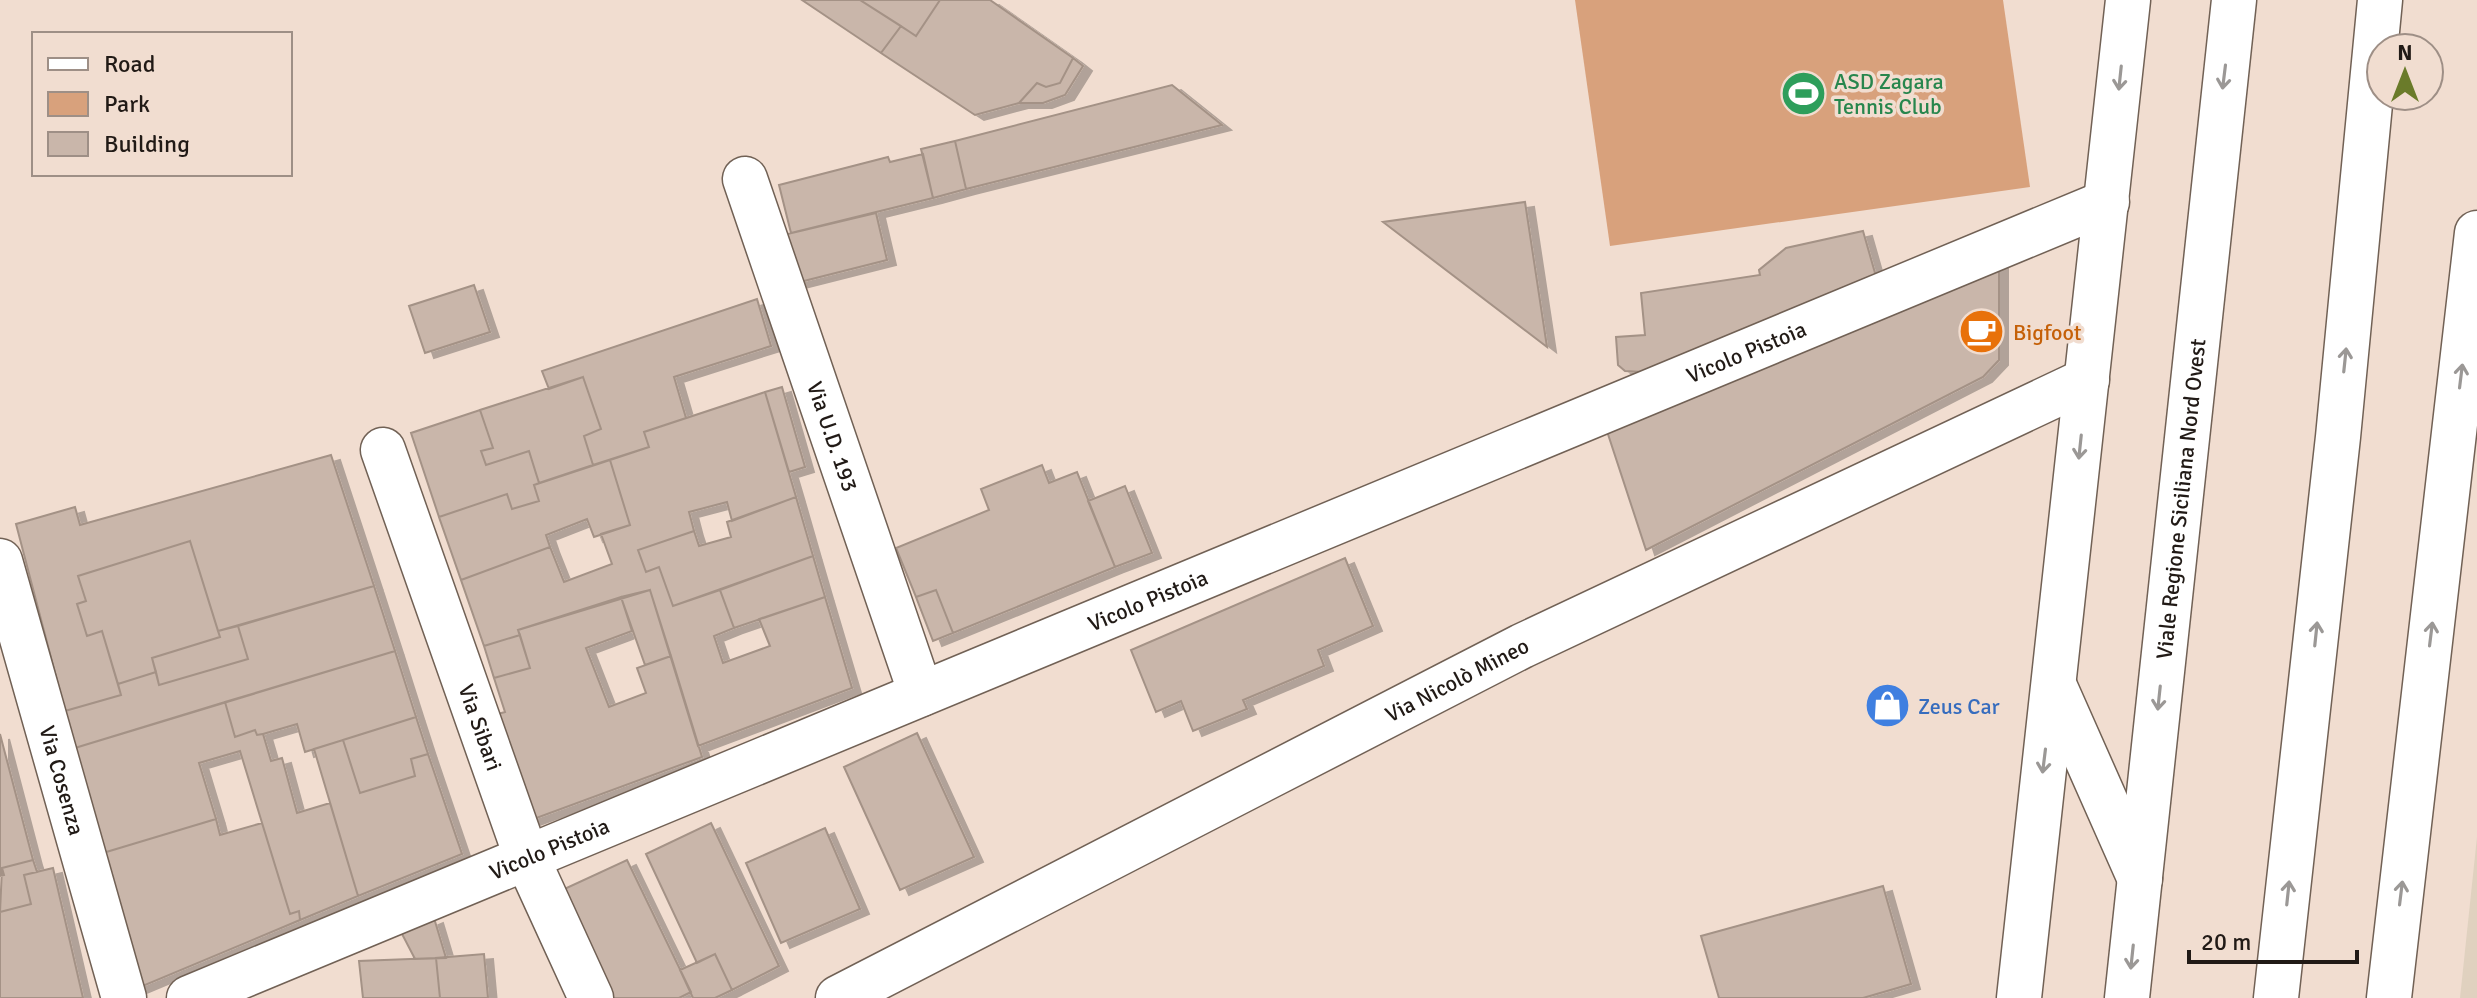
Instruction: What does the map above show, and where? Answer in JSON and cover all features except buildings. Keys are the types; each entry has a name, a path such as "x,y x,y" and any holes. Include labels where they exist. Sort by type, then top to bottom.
{"street":[{"path":"2019,998 2128,0"},
{"name":"Viale Regione Siciliana Nord Ovest","path":"2127,998 2234,0"},
{"path":"2276,998 2338,437 2380,0"},
{"name":"Via U.D. 193","path":"745,179 921,694"},
{"name":"Vicolo Pistoia","path":"189,998 2107,202"},
{"path":"2389,998 2477,233"},
{"name":"Via Nicolò Mineo","path":"838,998 1508,653 2087,380"},
{"name":"Via Sibari","path":"383,450 526,856 591,998"},
{"name":"Via Cosenza","path":"0,561 124,998"},
{"path":"2054,685 2140,879"}],"shaded area":[{"path":"2477,837 2477,998 2460,998"}],"green space":[{"name":"ASD Zagara Tennis Club","path":"1575,0 2003,0 2030,187 1610,246"}],"place":[{"name":"ASD Zagara Tennis Club","path":"1803,94"},
{"name":"Bigfoot","path":"1982,332"},
{"name":"Zeus Car","path":"1887,706"}]}
